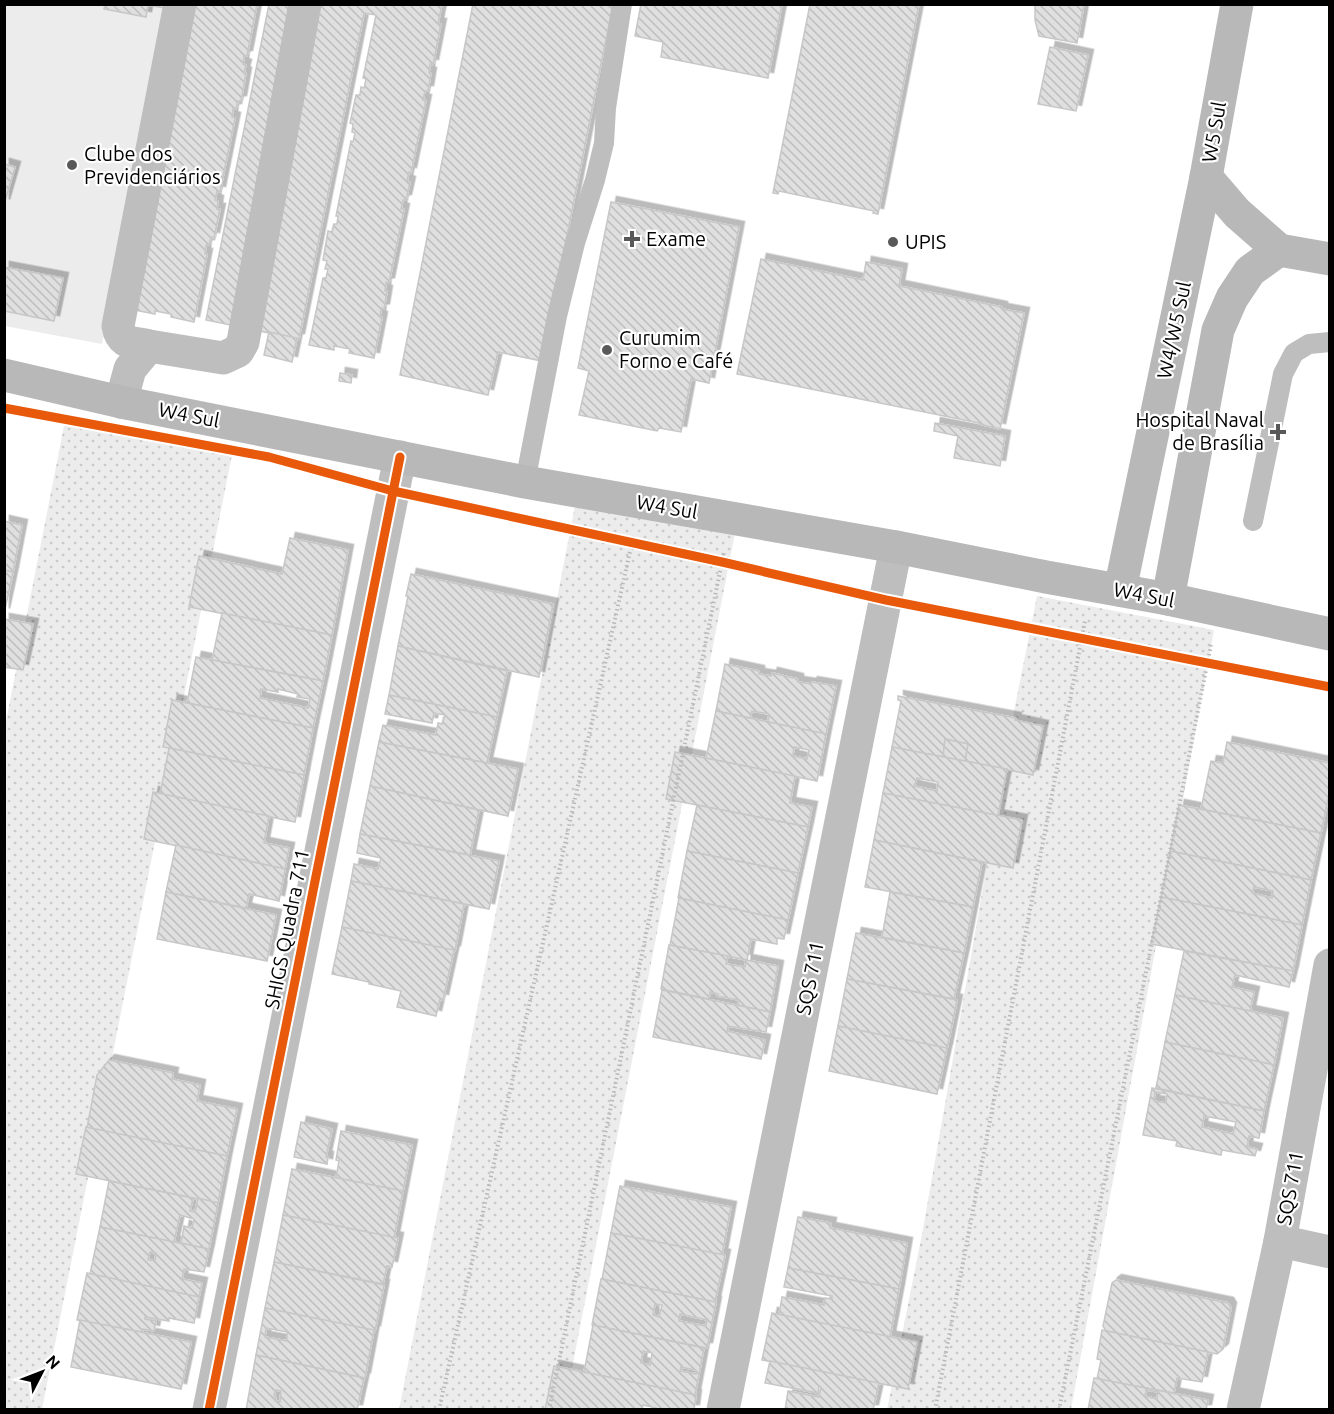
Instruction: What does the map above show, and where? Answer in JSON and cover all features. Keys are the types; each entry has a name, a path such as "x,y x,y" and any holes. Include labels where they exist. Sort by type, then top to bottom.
{"main road":[{"name":"W5 Sul","path":"1237,4 1206,177 1237,213 1280,250"},
{"name":"W4/W5 Sul","path":"1106,587 1206,177"},
{"path":"1168,599 1218,330 1232,298 1250,271 1280,250 1329,259"},
{"name":"W4 Sul","path":"4,375 121,402 525,482 896,547 1046,578 1168,599 1329,634"}],"street":[{"path":"180,4 118,326 119,335 124,340 149,346 223,358 238,351 243,342 305,4"},
{"path":"121,402 130,369 149,346"},
{"name":"SHIGS Quadra 711","path":"209,1410 400,456"},
{"name":"SQS 711","path":"723,1410 896,547"},
{"name":"SQS 711","path":"1243,1410 1280,1242 1329,965"},
{"path":"1280,1242 1329,1252"}],"lane":[{"path":"525,482 557,316 604,143 606,108 622,4"},
{"path":"1253,521 1283,374 1294,353 1309,344 1329,342"}],"path":[{"path":"439,1410 641,502"},
{"path":"549,1410 732,518"},
{"path":"621,540 643,545"},
{"path":"711,559 733,564"},
{"path":"935,1410 1082,639 1106,587"},
{"path":"1059,1410 1218,610"},
{"path":"1071,636 1093,641"},
{"path":"1196,661 1219,665"}],"shaded area":[{"name":"Clube dos Previdenciários","path":"4,5 172,5 102,344 5,326"},
{"path":"65,421 232,455 42,1409 5,1410 5,726"},
{"path":"576,501 735,533 564,1409 399,1410"},
{"path":"1037,596 1214,630 1071,1409 887,1410 923,1229 1014,711"}],"building":[{"path":"105,4 165,4 164,8 148,5 146,17 104,9"},
{"path":"190,4 257,4 247,56 244,56 243,64 246,65 244,72 246,73 241,101 238,101 236,109 233,109 232,117 235,118 220,192 217,191 215,200 218,201 217,209 220,209 214,238 211,237 209,245 206,245 205,254 207,254 194,322 171,317 171,314 155,311 155,314 129,309"},
{"path":"269,4 442,4 438,24 441,24 433,65 430,64 428,91 425,91 423,100 426,100 411,173 409,172 407,181 410,182 406,200 403,200 401,209 404,209 389,283 386,282 385,291 387,291 384,309 381,308 380,317 382,317 374,358 349,353 350,349 334,346 334,350 309,345 323,278 326,278 328,269 325,269 327,261 323,260 328,231 332,232 334,224 337,224 338,216 336,216 351,141 353,142 355,133 352,132 353,124 350,123 356,95 360,95 361,87 364,88 366,79 363,78 376,15 364,13 299,339 206,320"},
{"path":"473,4 613,4 542,361 498,352 488,395 400,375"},
{"path":"641,4 782,4 768,78 661,57 663,42 635,36"},
{"path":"810,4 919,4 878,214 873,213 874,211 779,191 778,194 773,193"},
{"path":"1035,4 1084,4 1077,43 1039,36 1035,20"},
{"path":"1050,47 1088,55 1076,111 1038,104"},
{"path":"4,164 15,167 4,205"},
{"path":"611,202 739,227 709,383 691,379 681,432 659,428 657,431 579,415 589,371 578,368"},
{"path":"761,259 863,280 866,262 902,269 899,286 1024,313 1000,429 737,374"},
{"path":"4,267 63,278 54,321 4,311"},
{"path":"269,332 297,338 292,362 264,355"},
{"path":"340,373 352,375 351,383 339,381"},
{"path":"935,423 1005,436 1000,466 954,458 958,436 934,431"},
{"path":"4,521 22,525 13,572 4,570"},
{"path":"290,538 348,550 332,635 189,607 199,556 282,574"},
{"path":"4,570 13,572 4,614"},
{"path":"411,574 553,604 539,677 398,646"},
{"path":"222,613 332,635 323,681 212,660"},
{"path":"4,619 33,624 23,670 4,667"},
{"path":"398,646 507,671 497,717 389,695"},
{"path":"196,657 323,681 313,728 187,703","holes":["261,689 278,692 278,689 298,694 297,697 310,699 308,708 260,698"]},
{"path":"725,664 759,671 759,674 771,676 772,673 798,679 798,682 836,686 826,734 768,722 769,714 752,711 750,718 716,711"},
{"path":"389,695 497,717 487,763 379,742 383,725 436,735 438,723 442,724 445,715 434,713 432,723 385,714"},
{"path":"898,696 1016,718 1015,720 1043,726 1033,775 965,761 968,744 945,739 943,757 892,747 901,701 898,700"},
{"path":"172,700 313,728 304,775 163,747"},
{"path":"716,711 826,734 817,781 706,758","holes":["794,747 809,750 807,759 793,756"]},
{"path":"945,739 968,744 965,761 943,757"},
{"path":"379,742 518,769 508,816 370,786"},
{"path":"1227,742 1330,763 1330,789 1321,833 1201,809 1211,761 1223,763"},
{"path":"892,747 1007,769 998,816 883,793","holes":["917,778 938,782 937,791 914,786"]},
{"path":"169,748 304,775 295,822 160,794"},
{"path":"675,752 795,776 790,803 812,807 808,827 666,799"},
{"path":"370,786 479,810 470,855 360,834"},
{"path":"153,792 269,816 264,843 289,848 285,869 144,839"},
{"path":"883,793 1022,820 1013,868 874,840"},
{"path":"697,805 808,827 798,873 687,851"},
{"path":"1179,805 1321,833 1311,880 1170,851"},
{"path":"360,834 499,861 489,909 351,881 354,864 378,869 381,858 357,853"},
{"path":"874,840 982,862 973,907 865,887"},
{"path":"176,845 285,869 279,901 249,894 246,908 166,892"},
{"path":"687,851 798,873 788,920 678,898"},
{"path":"1170,851 1311,880 1302,925 1161,897","holes":["1254,887 1273,891 1272,898 1252,893"]},
{"path":"351,881 464,904 455,951 342,927"},
{"path":"166,892 276,915 267,961 157,939"},
{"path":"890,892 973,907 964,953 882,937"},
{"path":"1161,897 1302,925 1293,971 1151,944"},
{"path":"679,898 788,920 784,939 777,938 777,944 751,939 747,960 670,945"},
{"path":"342,927 454,950 443,1000 440,999 436,1016 397,1007 401,991 332,974"},
{"path":"856,933 964,953 954,999 847,979"},
{"path":"669,945 728,956 726,964 745,967 746,960 778,966 770,1012 738,1005 739,1000 717,996 718,994 710,992 709,999 661,989"},
{"path":"1184,951 1293,971 1289,987 1235,975 1232,987 1254,992 1250,1011 1175,995"},
{"path":"847,979 957,1000 947,1049 838,1026"},
{"path":"662,990 770,1012 766,1032 728,1026 727,1031 765,1040 761,1059 653,1037"},
{"path":"1175,995 1283,1018 1274,1065 1165,1042"},
{"path":"838,1026 947,1048 937,1094 829,1071"},
{"path":"1165,1042 1274,1065 1264,1111 1156,1088"},
{"path":"109,1060 173,1073 172,1079 200,1085 197,1101 237,1109 227,1156 87,1128 97,1075"},
{"path":"1152,1088 1264,1111 1259,1138 1249,1136 1247,1147 1257,1149 1255,1156 1222,1150 1221,1155 1176,1146 1177,1141 1143,1135","holes":["1155,1092 1167,1094 1166,1103 1154,1101","1204,1116 1236,1122 1233,1134 1202,1127"]},
{"path":"301,1122 332,1129 326,1157 328,1157 327,1164 294,1157"},
{"path":"86,1127 227,1156 218,1203 76,1174"},
{"path":"341,1131 412,1145 403,1191 336,1178 339,1161 336,1160"},
{"path":"292,1169 403,1191 394,1238 283,1215"},
{"path":"109,1181 193,1198 190,1211 195,1212 198,1198 218,1203 209,1249 181,1243 184,1226 192,1228 194,1219 180,1215 174,1242 100,1227"},
{"path":"620,1186 731,1207 722,1255 611,1233"},
{"path":"283,1215 398,1238 392,1267 387,1266 383,1284 274,1262"},
{"path":"798,1217 831,1223 830,1228 907,1243 899,1289 788,1268"},
{"path":"100,1227 209,1249 204,1272 184,1269 182,1279 202,1283 199,1297 90,1274","holes":["150,1252 156,1253 155,1261 148,1260"]},
{"path":"611,1233 725,1255 715,1302 602,1279"},
{"path":"274,1262 384,1285 375,1331 265,1308"},
{"path":"788,1268 899,1289 890,1337 779,1315 782,1297 824,1305 825,1298 832,1299 832,1296 784,1287"},
{"path":"87,1273 199,1297 194,1323 169,1318 169,1321 145,1317 145,1319 156,1321 154,1331 143,1329 142,1332 77,1320"},
{"path":"601,1279 716,1302 707,1348 592,1325","holes":["655,1304 662,1305 659,1317 653,1315","680,1314 707,1320 706,1326 679,1321"]},
{"path":"1116,1280 1228,1303 1231,1308 1223,1349 1217,1354 1106,1331 1103,1326 1112,1283"},
{"path":"265,1308 374,1330 365,1378 256,1355","holes":["266,1328 287,1332 287,1341 265,1337"]},
{"path":"772,1313 917,1342 908,1389 762,1360"},
{"path":"80,1320 191,1342 181,1389 71,1367"},
{"path":"593,1325 704,1348 695,1395 584,1372","holes":["643,1351 652,1353 650,1365 641,1363","681,1367 696,1370 696,1374 680,1371"]},
{"path":"1102,1330 1208,1352 1202,1382 1177,1378 1174,1393 1097,1379 1101,1360 1097,1359"},
{"path":"256,1355 364,1378 357,1410 246,1410","holes":["275,1390 281,1391 280,1402 275,1401"]},
{"path":"770,1361 879,1383 873,1410 785,1410 788,1391 819,1397 821,1387 819,1386 818,1393 765,1383"},
{"path":"554,1366 696,1395 694,1410 655,1410 656,1408 643,1405 642,1410 545,1410"},
{"path":"1094,1378 1208,1400 1206,1410 1088,1410","holes":["1146,1390 1158,1392 1157,1399 1145,1396"]}],"cycle path":[{"path":"4,408 269,457 393,491 886,600 1330,687"},
{"path":"209,1410 400,457"}],"place":[{"name":"Clube dos Previdenciários","path":"72,165"},
{"name":"Exame","path":"632,239"},
{"name":"UPIS","path":"893,242"},
{"name":"Curumim Forno e Café","path":"607,350"},
{"name":"Hospital Naval de Brasília","path":"1278,432"}]}
